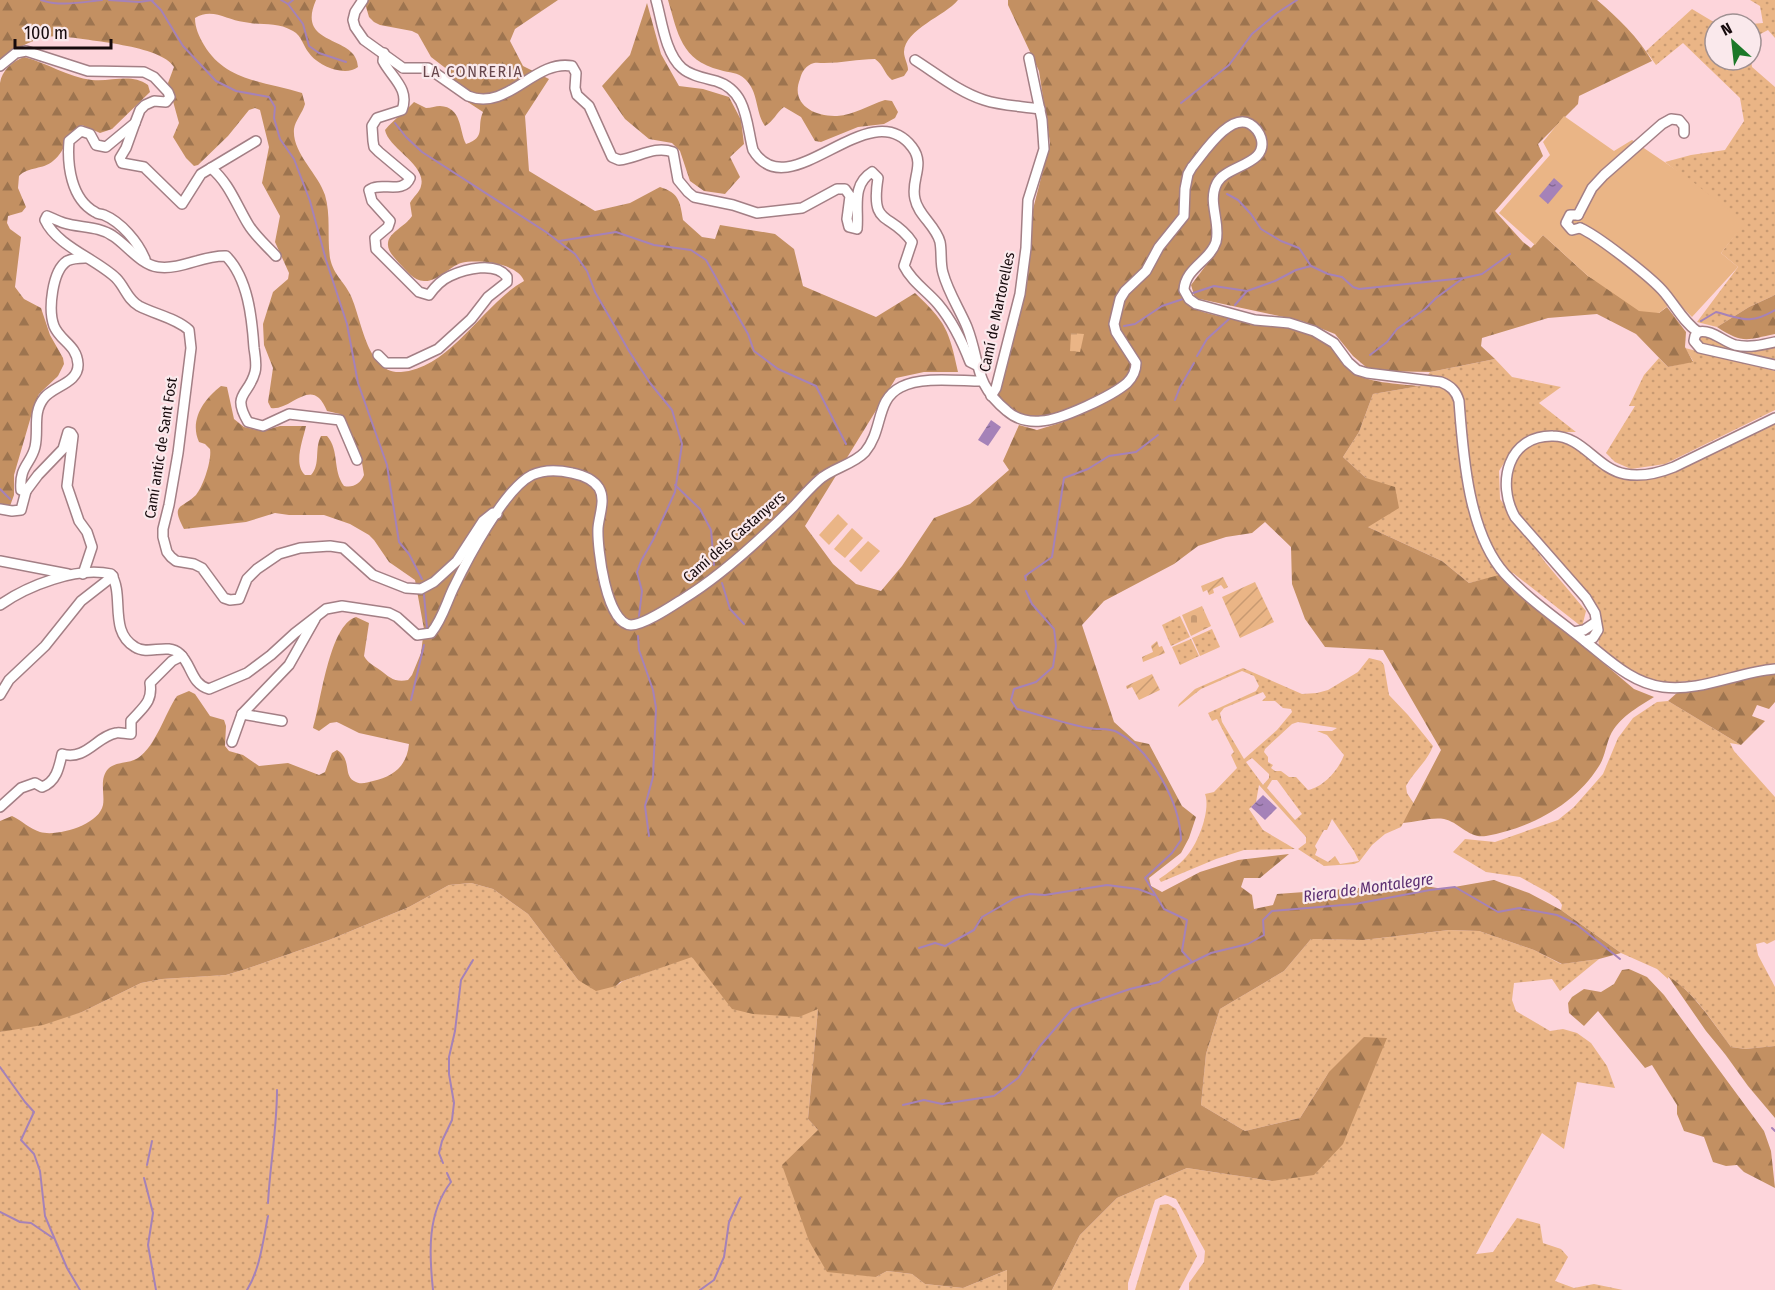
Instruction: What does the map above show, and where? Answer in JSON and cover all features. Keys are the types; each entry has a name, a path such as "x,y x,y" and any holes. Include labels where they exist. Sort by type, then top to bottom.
{"street":[{"path":"363,0 353,20 364,40 403,68 428,68 468,96 484,100 514,89 556,65 572,66 576,73 577,95 589,106 612,157 619,160 657,150 673,152 678,180 694,196 757,213 802,208 837,189 845,189 850,196 847,219 849,226 857,229 857,198 861,183 872,172 878,178 877,208 912,242 904,266 907,273 938,304 960,336 970,362 976,365"},
{"path":"656,0 673,57 686,71 724,84 731,89 745,110 753,150 756,156 768,164 783,167 797,166 853,138 876,131 894,135 912,147 918,157 919,165 915,184 915,200 940,242 944,276 971,338 981,381 991,396 1009,413 1025,420 1039,422 1065,416 1129,381 1136,363 1116,332 1114,324 1120,298 1146,271 1159,247 1184,216 1186,180 1192,167 1228,127 1236,122 1246,121 1258,131 1261,147 1259,153 1251,161 1218,181 1213,191 1217,235 1212,251 1188,275 1184,290 1189,299 1196,304 1255,320 1289,323 1314,331 1334,343 1357,370 1441,382 1454,389 1460,401 1468,485 1485,541 1497,563 1505,574 1543,608 1630,676 1643,683 1666,688 1685,688 1757,670 1775,669"},
{"path":"0,66 16,53 26,51 88,71 144,72 154,77 170,97 166,102 154,101 140,110 120,158 122,163 144,167 182,204 201,174 256,141"},
{"path":"378,355 386,363 408,363 438,349 471,319 492,293 507,282 504,273 495,269 472,269 449,276 429,295 423,295 376,249 375,238 390,221 372,201 369,190 373,187 403,187 408,184 410,178 374,147 372,126 377,118 402,110 405,103 405,92 383,60 384,53"},
{"name":"Camí de Martorelles","path":"991,396 996,388 1020,294 1026,248 1028,200 1041,165 1044,149 1040,109 1029,58"},
{"path":"915,60 973,96 1000,104 1040,109"},
{"path":"1578,215 1592,188 1604,175 1662,124 1671,119 1679,120 1684,126 1684,133"},
{"path":"135,123 106,147 96,144 90,134 81,131 69,141 68,158 75,191 85,205 95,213 104,215 132,237 145,261"},
{"path":"211,168 221,176 250,227 276,256"},
{"path":"1578,215 1570,215 1566,223 1572,230 1580,228 1598,239 1654,282 1691,327 1698,332 1708,332 1740,346 1775,342"},
{"path":"1578,215 1582,221 1580,228"},
{"path":"26,491 21,490 21,474 35,448 38,407 45,396 71,379 78,371 75,353 54,326 50,309 58,273 74,254 49,229 45,220 47,216 112,235 155,267 174,267 214,255 226,256 234,264 244,288 253,331 256,370 249,386 241,395 241,410 248,422 263,426 289,414 340,420 357,460"},
{"name":"Camí antic de Sant Fost","path":"74,254 85,258 116,278 133,302 183,325 190,334 191,348 178,453 163,537 166,552 176,561 202,568 224,598 239,599 247,579 279,554 300,548 330,546 337,546 351,553 373,575 406,588 421,589 447,572 465,550 483,520 493,513 497,514"},
{"path":"1698,332 1694,341 1700,348 1775,364"},
{"name":"Camí dels Castanyers","path":"317,614 333,606 381,611 397,617 417,634 431,633 438,624 459,576 515,489 526,479 540,472 567,472 593,481 600,489 602,498 598,540 603,574 616,617 623,623 632,625 698,590 737,558 820,479 864,453 877,432 886,399 898,388 906,384 927,381 981,381"},
{"path":"1599,652 1595,614 1586,598 1523,526 1507,501 1506,473 1517,451 1538,438 1554,435 1576,442 1618,472 1634,475 1649,474 1674,467 1775,418"},
{"path":"0,509 21,510 26,491 63,449 68,432 71,433 73,436 67,486 79,521 87,532 92,547 79,574"},
{"path":"0,561 79,574"},
{"path":"0,605 31,586 79,574 106,572 113,576 117,586 118,617 127,640 136,648 144,651 175,650 182,656 195,681 209,689 247,673 317,614"},
{"path":"0,695 9,680 45,646 81,601 113,576"},
{"path":"232,742 242,714 289,665 317,614"},
{"path":"1574,632 1584,630 1596,622"},
{"path":"1585,641 1596,622"},
{"path":"1585,641 1596,635"},
{"path":"0,807 21,788 35,783 42,787 49,784 59,770 62,754 69,756 83,752 114,733 131,734 131,721 152,695 150,683 172,661 182,656"},
{"path":"242,714 282,721"}],"green space":[{"path":"0,0 316,0 312,15 314,26 320,34 348,49 355,57 358,67 353,70 332,69 325,66 313,58 296,33 281,26 238,21 213,14 195,18 196,25 204,45 223,66 247,78 302,93 305,104 294,129 294,138 301,155 325,195 332,264 350,294 373,355 389,370 401,372 419,368 435,360 451,348 509,291 524,281 514,270 506,266 487,262 468,262 456,265 429,281 420,281 407,272 390,251 389,239 412,216 410,203 420,188 421,178 413,164 388,137 385,130 414,102 426,108 447,107 459,120 466,144 479,135 483,112 460,97 448,70 431,57 418,34 374,22 369,17 364,0 558,0 515,29 510,41 523,66 549,79 525,116 529,171 595,211 630,203 660,187 666,189 678,199 683,220 702,237 715,239 720,225 775,234 794,249 803,286 876,317 915,293 934,312 945,328 958,372 924,372 896,378 805,526 833,564 856,584 881,591 902,566 934,518 970,504 1009,470 1003,461 1019,425 1037,430 1063,422 1017,414 996,394 1005,375 1027,284 1032,213 1050,143 1039,71 1008,5 1008,0 1597,0 1627,28 1652,61 1579,96 1578,104 1538,144 1543,156 1495,211 1531,248 1543,235 1588,276 1659,313 1667,307 1686,332 1685,347 1693,362 1668,367 1636,334 1597,314 1548,318 1482,338 1481,346 1495,359 1430,372 1379,371 1366,367 1353,356 1335,334 1302,321 1195,298 1191,285 1207,264 1198,259 1189,268 1180,284 1184,301 1192,307 1218,316 1281,326 1303,332 1326,343 1349,370 1364,378 1420,386 1373,394 1359,432 1343,457 1366,478 1395,487 1399,508 1368,527 1442,561 1469,583 1499,575 1634,689 1654,697 1618,723 1610,736 1601,762 1589,780 1550,813 1519,827 1486,836 1469,833 1444,819 1403,823 1441,750 1383,650 1325,647 1305,619 1292,584 1291,547 1265,522 1252,533 1226,537 1198,546 1174,564 1104,601 1082,625 1114,722 1135,741 1149,744 1182,806 1196,817 1181,853 1149,878 1151,886 1162,892 1200,872 1238,860 1289,854 1260,878 1244,878 1241,887 1252,895 1254,909 1273,905 1277,894 1414,884 1443,889 1494,880 1529,893 1561,910 1621,953 1599,959 1562,964 1534,950 1479,931 1449,930 1363,940 1311,939 1284,971 1220,1009 1206,1054 1201,1105 1245,1131 1300,1118 1329,1072 1364,1037 1387,1038 1343,1144 1314,1175 1272,1181 1187,1168 1117,1198 1080,1235 1052,1290 1007,1290 1007,1270 963,1288 925,1284 912,1274 887,1271 876,1277 827,1272 809,1241 782,1165 818,1130 808,1119 818,1009 799,1017 753,1014 732,1009 692,957 620,982 616,986 596,991 578,980 528,914 493,889 471,883 449,885 409,907 329,940 246,969 226,975 162,979 141,983 82,1012 43,1025 0,1032 0,821 12,816 36,831 47,833 66,831 86,824 100,812 103,805 103,782 108,769 134,760 144,753 155,738 177,696 189,691 195,694 210,716 224,720 225,746 229,751 243,755 259,766 288,763 319,775 325,772 332,753 337,750 346,762 349,775 356,782 365,783 387,777 402,764 409,744 359,733 337,722 330,723 319,731 313,728 327,666 339,634 347,623 356,617 369,623 364,656 367,660 392,679 408,680 421,653 424,629 415,580 389,562 369,535 350,524 324,515 275,513 246,522 184,529 178,515 180,508 199,491 206,473 210,460 210,449 199,442 196,434 197,418 209,397 221,386 227,387 234,419 244,427 262,431 280,426 306,426 299,458 301,470 305,475 311,475 314,471 319,441 321,436 327,436 333,448 340,480 344,486 356,485 364,475 362,463 340,414 327,411 315,395 301,397 279,407 271,408 268,402 273,368 264,345 263,324 273,292 288,279 289,273 275,242 280,216 262,183 269,147 260,110 255,108 249,110 228,136 198,165 194,166 173,137 179,123 168,83 174,67 167,60 140,49 53,36 22,46 0,60"},
{"path":"668,0 958,0 911,36 904,52 908,70 904,76 892,80 875,59 814,63 805,69 798,88 798,95 801,102 813,111 828,116 837,116 855,112 885,100 892,101 898,112 895,118 884,124 858,127 821,142 815,141 801,117 784,107 765,126 753,90 745,79 736,74 707,66 689,52 683,44"},
{"path":"1750,0 1775,0 1775,38 1768,30 1763,33 1763,12 1760,6"},
{"path":"647,3 661,54 679,86 703,89 729,97 741,120 744,144 730,157 740,177 725,194 704,191 690,181 680,151 672,143 649,139 625,119 602,86 630,55"},
{"path":"1692,9 1703,16 1703,62 1683,43 1656,65 1646,51"},
{"path":"24,57 92,80 135,79 148,85 150,92 112,129 100,133 82,125 72,133 53,161 19,176 18,188 26,207 22,212 8,216 7,223 10,229 21,237 15,287 24,299 41,308 50,335 64,364 58,376 39,394 34,406 14,475 14,495 10,506 0,504 0,83 8,67"},
{"path":"1713,72 1758,72 1775,87 1775,295 1749,307 1717,327 1697,322 1738,267 1721,253 1744,223 1665,162 1725,150 1744,121 1740,98"},
{"path":"1564,116 1614,151 1632,140 1688,178 1745,223 1721,253 1738,267 1692,317 1675,300 1659,313 1639,311 1588,276 1543,235 1535,245 1499,213 1550,155 1543,142"},
{"path":"1775,295 1775,334 1745,339 1733,336 1717,327 1749,307"},
{"path":"1071,333 1084,334 1080,352 1070,351"},
{"path":"1704,334 1730,345 1775,345 1775,359 1704,346 1699,344 1697,336"},
{"path":"1685,348 1775,371 1775,410 1665,464 1631,469 1615,462 1606,453 1635,406 1629,406 1644,375 1659,358 1668,367 1693,361"},
{"path":"1495,359 1512,377 1561,387 1539,403 1576,432 1536,432 1516,444 1499,471 1500,499 1545,562 1586,611 1582,627 1513,573 1469,583 1442,561 1368,527 1366,478 1343,457 1359,432 1373,394 1420,386 1430,372"},
{"path":"1775,422 1775,664 1701,680 1667,683 1641,677 1599,647 1599,613 1517,512 1509,490 1512,465 1522,451 1538,442 1558,439 1569,442 1611,471 1641,478"},
{"path":"838,514 848,524 829,545 819,535"},
{"path":"852,528 863,538 845,558 834,549"},
{"path":"868,541 880,551 861,572 849,561"},
{"path":"1223,577 1228,587 1224,589 1221,585 1213,589 1214,593 1209,595 1207,590 1203,592 1201,586"},
{"path":"1255,582 1274,622 1240,638 1222,597"},
{"path":"1202,606 1211,626 1191,636 1182,615"},
{"path":"1180,616 1190,637 1171,646 1162,625"},
{"path":"1212,629 1220,647 1200,656 1192,638"},
{"path":"1191,639 1199,656 1180,665 1172,647"},
{"path":"1157,641 1165,653 1143,662 1142,657 1153,652 1151,646"},
{"path":"1369,658 1381,661 1384,665 1389,695 1433,746 1406,786 1407,793 1414,804 1401,827 1385,834 1372,845 1359,862 1324,866 1298,849 1306,843 1306,837 1259,785 1256,802 1249,809 1263,830 1295,849 1244,850 1161,882 1159,879 1183,860 1195,844 1205,818 1205,794 1214,792 1237,768 1231,755 1234,752 1217,719 1212,721 1208,713 1256,691 1259,686 1254,676 1242,671 1201,689 1178,707 1179,704 1195,689 1243,668 1302,694 1328,690 1358,672","holes":["1263,692 1266,697 1262,701 1275,701 1283,708 1291,709 1292,712 1277,730 1244,759 1222,722 1220,713 1224,708","1298,722 1337,728 1332,731 1317,731 1327,735 1344,755 1330,777 1320,785 1308,790 1296,777 1289,777 1271,768 1273,765 1268,762 1268,757 1264,752 1292,724","1252,758 1269,774 1269,778 1263,785 1246,762","1272,780 1277,780 1302,814 1295,820 1267,788","1332,819 1359,861 1340,864 1335,856 1328,862 1315,855 1317,850 1315,846 1324,830 1327,830"]},
{"path":"1775,672 1775,702 1769,709 1757,705 1752,716 1765,721 1741,745 1668,701 1678,692"},
{"path":"1152,674 1160,690 1139,700 1132,687 1127,689 1126,686"},
{"path":"1668,701 1741,745 1730,743 1734,751 1775,797 1775,940 1767,944 1764,942 1756,944 1758,955 1775,987 1775,1046 1745,1049 1731,1047 1702,1008 1678,983 1668,977 1668,979 1657,969 1621,953 1561,910 1562,905 1559,900 1549,893 1520,877 1486,872 1453,852 1465,839 1495,842 1558,820 1574,807 1603,774 1618,738 1633,718 1657,702"},
{"path":"471,883 493,889 528,914 578,980 616,986 623,981 692,956 706,973 818,1009 808,1119 818,1130 876,1277 887,1271 912,1274 925,1284 963,1288 1007,1270 1007,1290 0,1290 0,1032 82,1012 141,983 162,979 226,975 246,969 329,940 409,907 449,885"},
{"path":"1449,930 1479,931 1534,950 1561,964 1599,959 1560,991 1552,979 1514,983 1512,1000 1516,1011 1550,1031 1563,1029 1577,1033 1591,1043 1607,1066 1615,1088 1577,1082 1564,1149 1542,1133 1476,1254 1493,1252 1517,1218 1540,1224 1543,1243 1561,1249 1568,1257 1555,1281 1574,1288 1594,1284 1623,1290 1189,1290 1189,1283 1204,1262 1205,1251 1176,1199 1165,1195 1155,1200 1128,1283 1128,1290 1052,1290 1080,1235 1117,1198 1187,1168 1272,1181 1329,1072 1300,1118 1245,1131 1201,1105 1206,1054 1220,1009 1284,971 1311,939 1363,940"},
{"path":"1629,969 1647,977 1664,995 1764,1131 1771,1151 1775,1188 1744,1172 1737,1165 1726,1166 1713,1162 1704,1137 1684,1131 1677,1114 1677,1105 1652,1065 1645,1068 1598,1011 1584,1026 1569,1013 1568,1003 1572,997 1584,989 1601,992 1614,984 1622,970"},
{"path":"1668,976 1695,999 1731,1047 1745,1049 1775,1046 1775,1118 1706,1031"},
{"path":"1168,1204 1176,1209 1197,1256 1179,1290 1135,1290 1160,1205"}],"water":[{"path":"1554,178 1563,186 1548,204 1539,196"},
{"path":"991,420 1001,427 988,446 978,440"},
{"path":"1263,795 1277,808 1265,820 1251,807"}],"waterway":[{"path":"41,0 63,4 102,0"},
{"path":"109,0 139,2 153,0"},
{"path":"281,0 288,4 293,0"},
{"path":"1181,103 1229,65 1252,34 1297,0"},
{"path":"152,1 161,10 183,46 216,81 236,91 269,97 275,107 274,118 280,139 294,159 310,201 347,324 358,383 387,465 399,542 409,554 422,579"},
{"path":"288,4 303,24 309,46 319,53 346,62"},
{"path":"395,123 422,152 546,232 575,254 587,271 595,292 629,351 650,383 672,410 682,444 675,492 637,572 642,591 639,616"},
{"path":"1227,194 1238,200 1261,229 1299,248 1311,266"},
{"path":"559,241 616,232 654,245 691,250 706,260 748,334 754,351 778,369 816,386 846,444"},
{"path":"1193,293 1214,286 1247,291 1311,266 1328,274 1342,277 1353,287 1359,289 1464,278 1482,274 1510,254"},
{"path":"1370,355 1387,342 1397,329 1462,279"},
{"path":"1235,305 1247,291"},
{"path":"1124,326 1135,324 1162,306 1183,299"},
{"path":"1701,321 1716,312 1752,319 1775,310"},
{"path":"1197,356 1207,339 1229,319"},
{"path":"1175,400 1194,363"},
{"path":"1026,580 1025,576 1052,557 1064,478 1088,469 1109,456 1136,452 1158,435"},
{"path":"675,485 700,509 711,530 714,565"},
{"path":"0,489 10,499"},
{"path":"722,583 730,609 744,624"},
{"path":"1026,591 1032,604 1054,629 1056,646 1053,667 1036,682 1014,689 1011,700 1017,709 1092,729 1117,732 1129,740 1152,764 1169,794 1179,825 1181,840 1172,853 1145,878 1164,909 1187,920 1182,951 1192,962"},
{"path":"424,595 427,628"},
{"path":"638,636 639,650 653,690 656,708 653,777 645,806 649,836"},
{"path":"411,700 424,645"},
{"path":"919,948 935,943 945,946 974,930 982,917 1015,898 1030,894 1045,895 1107,885 1138,889 1154,895"},
{"name":"Riera de Montalegre","path":"903,1105 924,1100 942,1104 994,1096 1018,1078 1040,1046 1072,1009 1130,989 1159,982 1172,972 1211,953 1248,944 1264,935 1263,920 1272,911 1355,904 1455,887 1498,912 1519,908 1557,915 1576,924 1620,959"},
{"path":"443,1163 439,1153 452,1120 454,1103 449,1074 449,1057 455,1031 461,980 473,960"},
{"path":"0,1067 34,1112 21,1140 34,1154 40,1171 45,1216 67,1268 80,1290"},
{"path":"268,1203 277,1090"},
{"name":"Riera de Montalegre","path":"1772,1128 1775,1131"},
{"path":"147,1165 152,1141"},
{"path":"433,1290 432,1234 438,1207 451,1182 447,1173"},
{"path":"144,1178 153,1213 148,1245 156,1290"},
{"path":"700,1290 714,1280 724,1257 729,1222 740,1198"},
{"path":"0,1212 20,1222 31,1223 53,1238"},
{"path":"247,1290 258,1264 268,1216"}],"district":[{"name":"LA CONRERIA","path":"473,71"}]}
